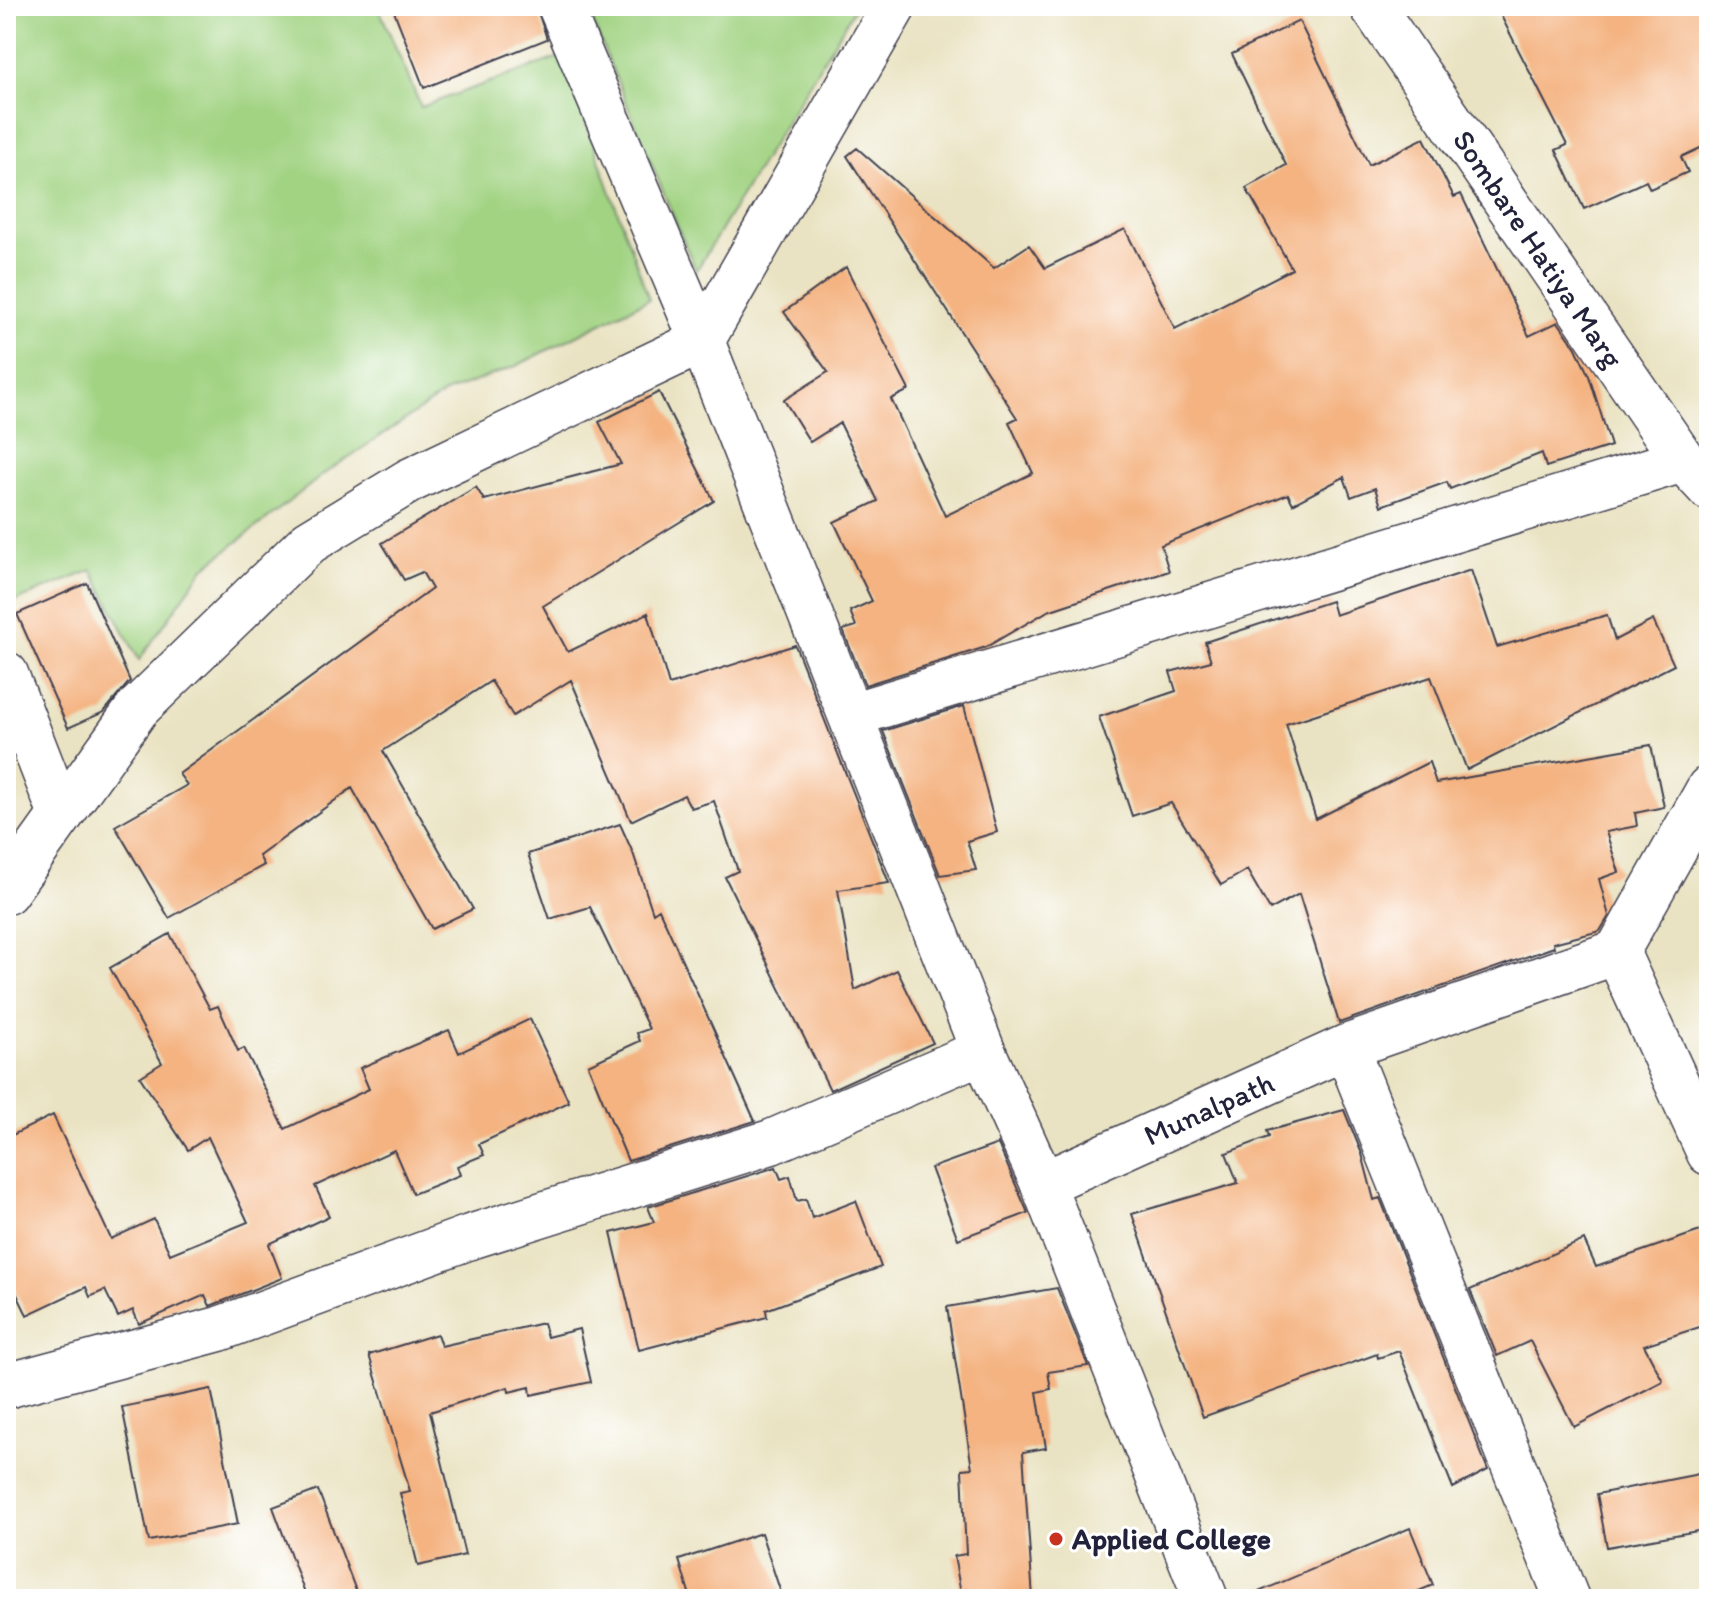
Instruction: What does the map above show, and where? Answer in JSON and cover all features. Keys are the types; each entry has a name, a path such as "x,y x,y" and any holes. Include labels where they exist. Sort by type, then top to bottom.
{"street":[{"path":"560,6 702,341 983,1051 1043,1184 1206,1599"},
{"path":"6,892 137,709 309,542 409,481 702,341 894,6"},
{"name":"Sombare Hatiya Marg","path":"1372,6 1696,474"},
{"path":"851,715 1696,474"},
{"path":"6,674 61,815"},
{"path":"1709,788 1617,952 1709,1153"},
{"name":"Munalpath","path":"1043,1184 1346,1047 1617,952"},
{"path":"1346,1047 1567,1599"},
{"path":"6,1386 219,1329 470,1237 771,1142 983,1051"}],"green space":[{"path":"6,6 378,6 421,107 562,56 649,299 516,366 447,392 328,471 204,568 139,660 92,570 9,604 6,596"},
{"path":"586,6 856,6 696,271"}],"building":[{"path":"392,6 536,6 547,39 424,88"},
{"path":"587,6 623,6 624,8 593,20"},
{"path":"1496,6 1709,6 1709,144 1681,157 1688,172 1650,189 1646,181 1584,209 1556,150 1567,145"},
{"path":"1299,21 1369,165 1424,138 1454,197 1461,194 1529,336 1558,322 1576,348 1589,376 1611,446 1546,467 1542,453 1450,489 1447,482 1381,506 1375,488 1351,497 1344,477 1293,504 1288,494 1161,545 1169,571 1048,611 986,647 865,685 843,630 856,626 850,611 872,601 834,522 878,501 840,423 810,442 784,400 828,372 784,312 846,267 909,390 891,399 945,516 1033,473 1009,422 1017,418 847,156 857,148 994,268 1029,245 1045,268 1125,229 1175,329 1292,269 1246,188 1286,165 1232,54"},
{"path":"659,392 714,501 543,606 568,652 648,613 669,685 795,645 889,883 838,890 855,990 897,970 933,1043 830,1090 725,877 738,871 714,801 691,808 684,795 631,821 571,680 513,716 491,681 383,751 473,909 432,929 352,788 259,856 264,865 169,918 115,826 187,785 179,774 432,589 422,572 404,580 382,543 476,487 484,500 621,464 599,422"},
{"path":"1471,570 1497,647 1607,615 1615,640 1653,620 1674,665 1467,770 1431,677 1286,724 1316,819 1429,762 1436,783 1651,745 1664,807 1635,813 1637,826 1606,832 1619,872 1599,879 1609,916 1600,931 1553,943 1554,947 1339,1023 1299,894 1270,910 1247,870 1221,885 1171,803 1132,816 1099,717 1176,691 1170,672 1211,661 1205,642 1331,601 1335,615"},
{"path":"87,583 130,681 104,712 68,728 17,614"},
{"path":"964,706 997,832 967,841 976,870 940,875 883,731"},
{"path":"620,824 653,913 659,909 755,1121 628,1161 588,1065 640,1041 637,1033 649,1029 590,907 550,919 528,854"},
{"path":"170,934 210,1009 218,1006 238,1051 244,1048 285,1129 369,1089 360,1068 449,1030 459,1053 530,1019 569,1102 479,1144 484,1155 457,1166 460,1175 413,1194 394,1150 315,1186 329,1216 269,1244 282,1278 249,1291 210,1306 205,1295 139,1324 133,1310 118,1317 105,1290 90,1297 86,1287 27,1315 6,1272 6,1138 53,1115 111,1239 154,1219 170,1254 248,1222 208,1137 188,1150 140,1077 162,1063 110,968"},
{"path":"1344,1110 1362,1154 1374,1200 1380,1198 1488,1470 1453,1488 1399,1351 1378,1358 1377,1354 1203,1417 1132,1214 1238,1183 1226,1153 1269,1137 1267,1131"},
{"path":"998,1144 1028,1213 958,1239 931,1168"},
{"path":"776,1167 781,1179 790,1176 797,1201 806,1199 812,1218 856,1201 881,1267 766,1310 767,1317 639,1350 611,1233 654,1222 648,1207"},
{"path":"1709,1228 1709,1324 1644,1345 1663,1381 1574,1427 1530,1341 1497,1356 1470,1290 1584,1240 1596,1267"},
{"path":"1057,1288 1088,1366 1048,1372 1051,1389 1037,1392 1046,1448 1023,1452 1033,1599 962,1599 954,1556 966,1554 962,1469 972,1468 947,1307"},
{"path":"543,1323 547,1337 579,1329 591,1382 531,1395 530,1387 509,1392 508,1387 430,1412 465,1555 418,1566 400,1493 410,1491 369,1355 437,1334 441,1346"},
{"path":"211,1389 238,1524 149,1541 122,1407"},
{"path":"1709,1472 1709,1529 1607,1547 1597,1494"},
{"path":"318,1490 359,1599 307,1599 273,1507"},
{"path":"1410,1528 1433,1585 1400,1599 1242,1599"},
{"path":"761,1533 783,1599 691,1599 679,1560"}],"place":[{"name":"Applied College","path":"1056,1539"}]}
